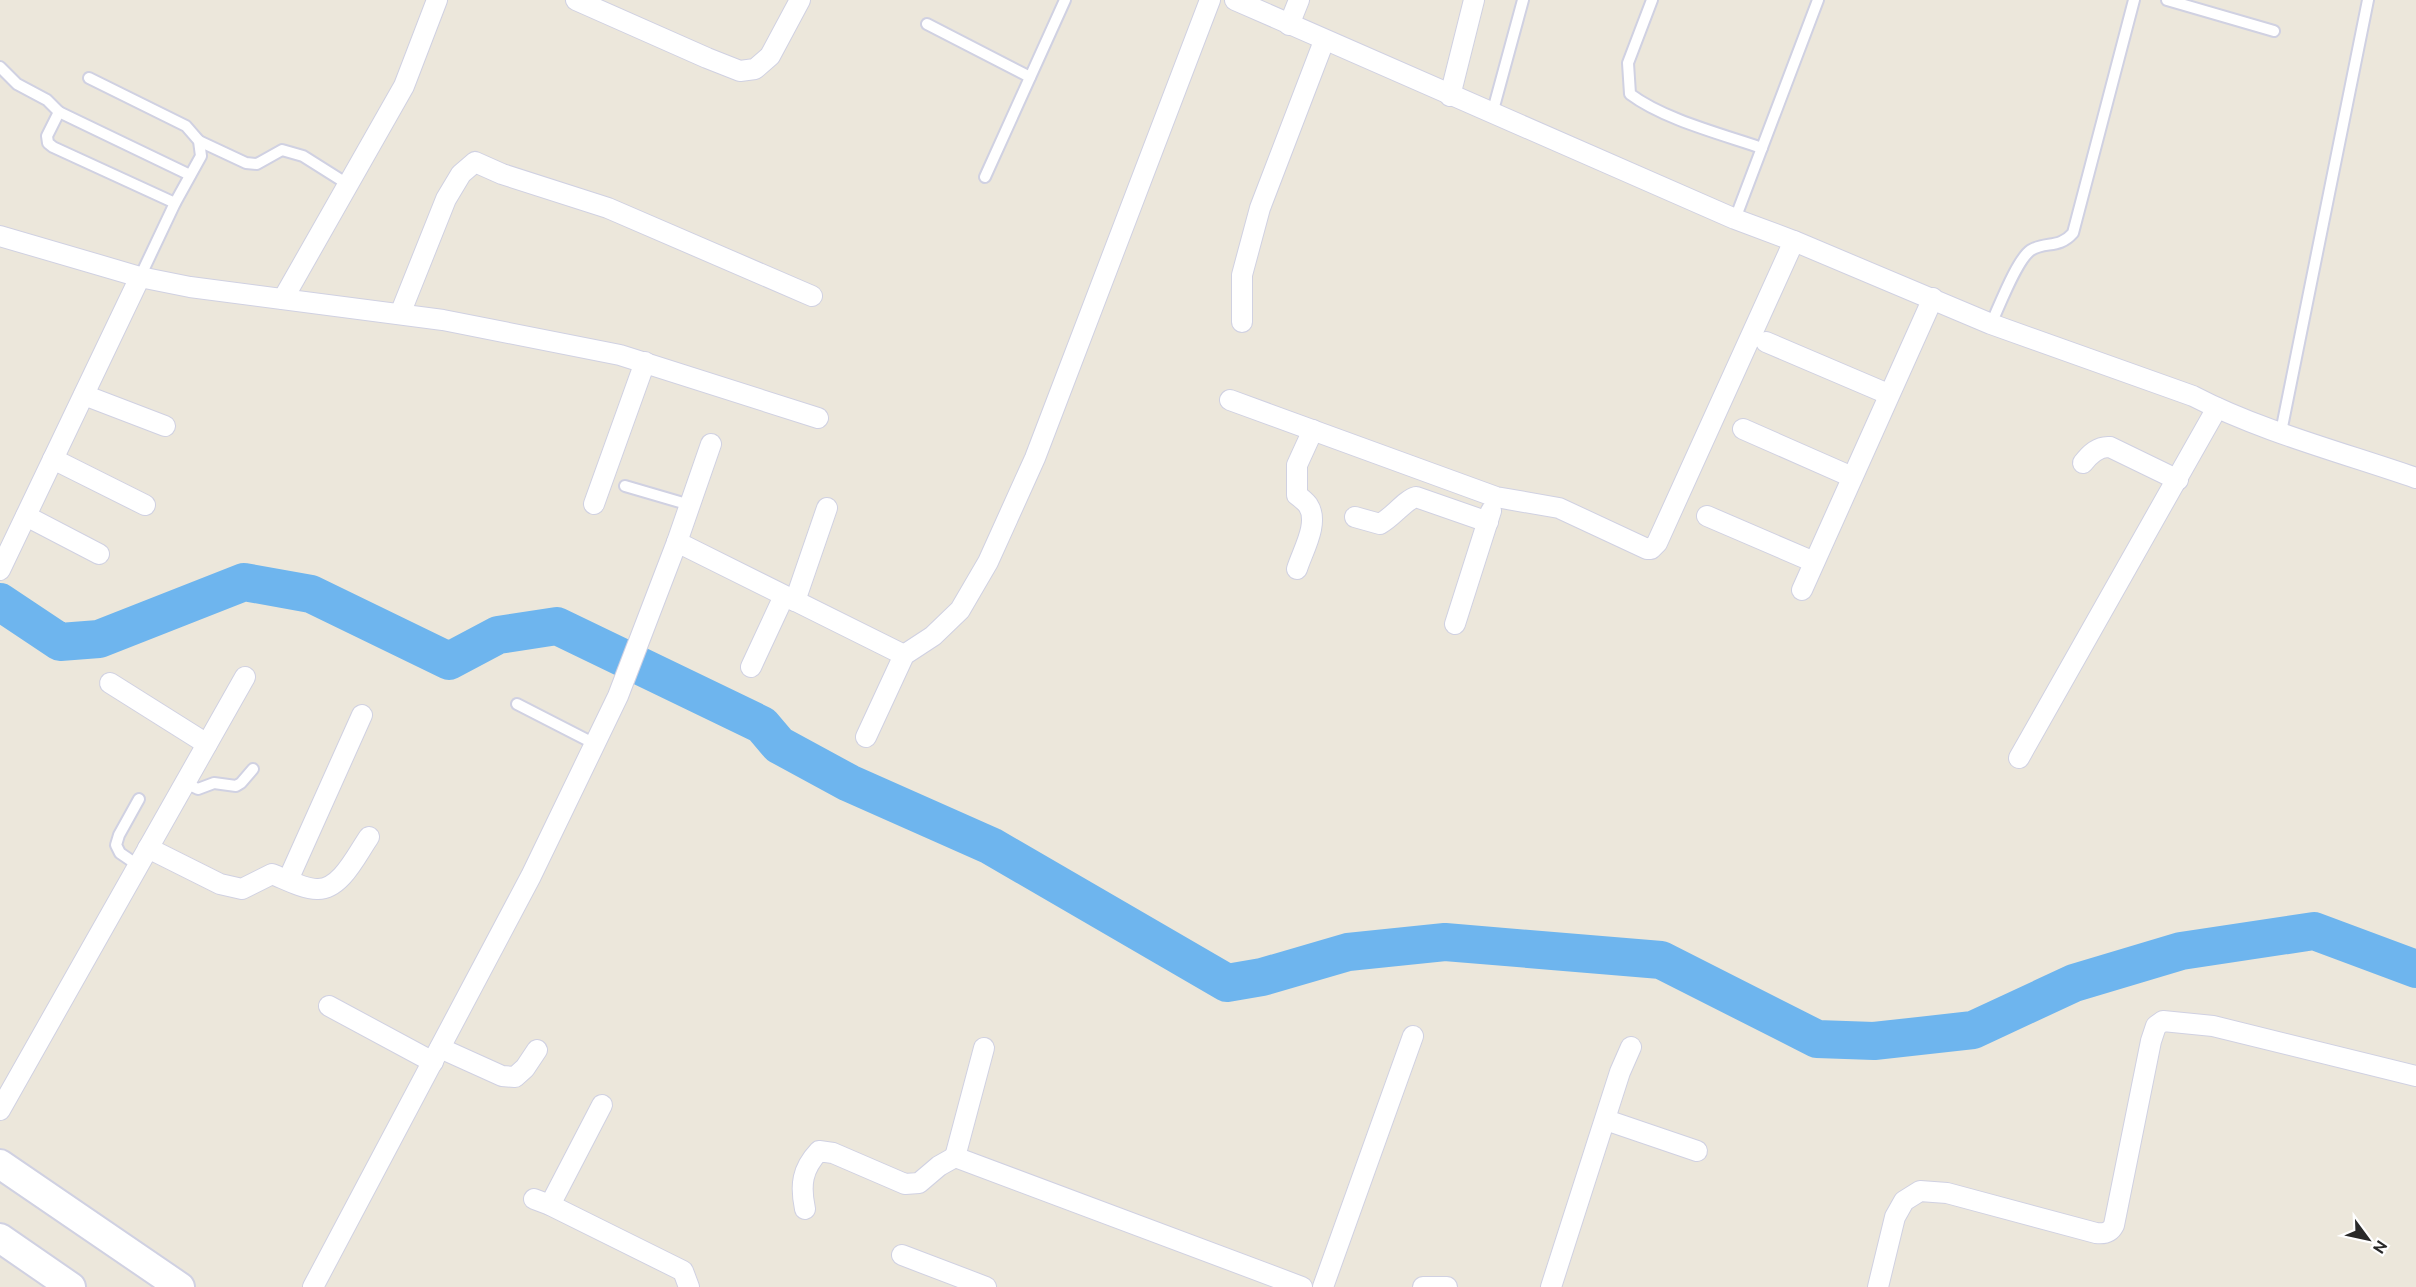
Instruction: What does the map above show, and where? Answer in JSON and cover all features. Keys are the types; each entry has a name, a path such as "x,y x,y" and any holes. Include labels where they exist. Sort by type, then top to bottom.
{"street":[{"path":"283,299 404,86 437,0"},
{"path":"576,0 740,71 755,69 770,56 800,0"},
{"path":"866,737 904,655 933,636 960,610 988,562 1035,458 1210,0"},
{"path":"1235,0 1324,41 1735,219 1933,297 1991,324 2193,396 2217,408 2281,432 2416,478"},
{"path":"1289,25 1299,0"},
{"path":"1450,96 1474,0"},
{"path":"1242,322 1242,275 1260,208 1324,41"},
{"path":"400,314 446,199 462,174 475,162 502,174 608,208 812,296"},
{"path":"0,236 140,277 190,287 443,320 609,353 645,362 818,417"},
{"path":"1230,400 1496,497 1559,508 1647,549 1654,548 1794,241"},
{"path":"4,563 140,277"},
{"path":"1802,590 1933,297"},
{"path":"1766,342 1888,394"},
{"path":"594,504 645,362"},
{"path":"84,395 165,426"},
{"path":"2019,758 2217,408"},
{"path":"1743,429 1852,477"},
{"path":"1297,569 1311,533 1311,520 1309,506 1297,495 1297,465 1313,430"},
{"path":"313,1287 531,876 618,696 644,633 711,444"},
{"path":"2083,463 2091,453 2110,447 2178,480"},
{"path":"53,459 145,505"},
{"path":"1355,517 1380,524 1391,518 1412,498 1416,497 1488,522"},
{"path":"1455,624 1496,497"},
{"path":"751,667 790,599 828,508"},
{"path":"26,516 99,554"},
{"path":"1707,516 1814,562"},
{"path":"677,542 904,655"},
{"path":"0,1110 245,677"},
{"path":"110,683 207,744"},
{"path":"288,880 362,715"},
{"path":"148,848 220,884 242,889 272,874 315,890 328,888 341,878 369,837"},
{"path":"329,1006 436,1055 502,1076 516,1077 537,1050"},
{"path":"1878,1287 1895,1217 1904,1201 1920,1191 1947,1194 2096,1233 2102,1234 2111,1230 2114,1225 2151,1041 2156,1026 2163,1021 2213,1026 2416,1076"},
{"path":"1323,1287 1413,1036"},
{"path":"1551,1287 1630,1047"},
{"path":"805,1209 802,1176 810,1161 819,1151 833,1153 905,1184 919,1183 939,1166 955,1157 984,1048"},
{"path":"602,1105 542,1202 683,1271 689,1287"},
{"path":"1606,1119 1697,1151"},
{"path":"955,1157 1302,1287"},
{"path":"0,1164 180,1287"},
{"path":"0,1238 71,1287"},
{"path":"902,1255 986,1287"},
{"path":"1423,1287 1447,1287"}],"lane":[{"path":"986,177 1065,0"},
{"path":"1492,114 1523,0"},
{"path":"1652,0 1628,63 1630,94 1641,102 1685,121 1762,148"},
{"path":"1735,219 1818,0"},
{"path":"1991,324 2023,258 2036,248 2065,242 2073,233 2134,0"},
{"path":"2167,0 2274,31"},
{"path":"2281,432 2368,0"},
{"path":"927,24 1030,77"},
{"path":"0,67 17,84 47,100 59,112 190,175"},
{"path":"89,78 186,126 199,141 246,163 257,164 282,150 303,156 349,185"},
{"path":"59,112 47,136 48,143 53,147 175,203"},
{"path":"140,277 175,203 201,156 199,141"},
{"path":"625,486 690,505"},
{"path":"517,704 595,744"},
{"path":"185,783 198,789 214,783 236,786 253,769"},
{"path":"139,799 116,845 120,853 139,866"}],"waterway":[{"path":"0,602 60,642 99,639 244,582 311,594 449,661 498,635 557,626 762,725 779,745 849,783 991,846 1227,983 1262,977 1348,952 1445,942 1661,960 1817,1039 1874,1041 1973,1030 2074,983 2181,951 2314,931 2416,969"}]}
